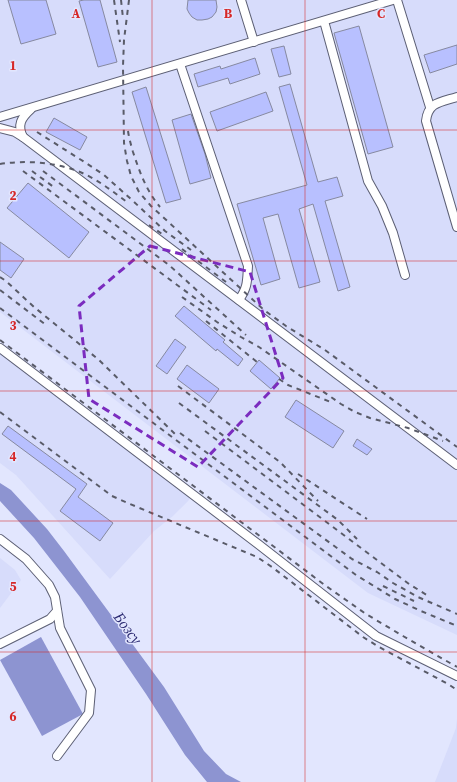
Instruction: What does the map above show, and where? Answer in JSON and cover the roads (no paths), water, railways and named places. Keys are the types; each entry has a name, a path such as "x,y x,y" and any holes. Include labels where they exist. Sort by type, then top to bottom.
{"lane":[{"path":"241,0 254,42"},
{"path":"0,118 393,0"},
{"path":"397,0 430,107"},
{"path":"324,21 368,181 382,206 393,233 405,275"},
{"path":"180,64 248,266 247,285 239,300"},
{"path":"457,97 440,102 430,107 426,122 457,227"},
{"path":"23,137 20,131 20,122 25,114 32,108"},
{"path":"0,128 15,132 23,137 457,465"},
{"path":"0,348 258,544 376,636 457,676"},
{"path":"0,539 26,559 49,585 55,597 60,628 91,690 89,713 57,756"},
{"path":"0,644 50,619 57,611"}],"water":[{"name":"Бозсу","path":"0,483 11,490 47,529 64,551 164,687 204,751 226,774 241,782 207,782 185,755 146,694 80,597 34,538 0,501"},
{"path":"41,637 83,714 42,736 0,660"}],"railway":[{"path":"114,0 120,42"},
{"path":"121,0 123,18"},
{"path":"129,0 124,40 123,66 124,143 131,176 139,192 151,206 264,310 286,326 325,350 457,447"},
{"path":"128,131 129,139 141,174 147,188 160,207"},
{"path":"37,132 104,175 165,231 191,250"},
{"path":"0,164 30,162 61,166 80,172 92,178 127,202"},
{"path":"23,171 211,310"},
{"path":"32,171 55,188"},
{"path":"43,171 169,265 246,335"},
{"path":"149,225 162,234"},
{"path":"182,249 226,282"},
{"path":"0,277 99,360 175,434"},
{"path":"0,290 46,325"},
{"path":"182,297 217,322 259,347 341,404 355,412 370,418 408,428 443,441"},
{"path":"0,308 356,575 395,599 457,626"},
{"path":"206,321 257,362"},
{"path":"0,340 326,586 366,614 457,667"},
{"path":"279,379 288,385 333,403"},
{"path":"178,386 280,462 318,501"},
{"path":"179,403 338,520 357,539"},
{"path":"0,412 112,496 257,557 363,637 457,690"},
{"path":"205,431 409,584 430,597"},
{"path":"180,433 352,559 377,572 418,597 457,614"},
{"path":"298,474 367,519"},
{"path":"383,586 414,601"}]}
